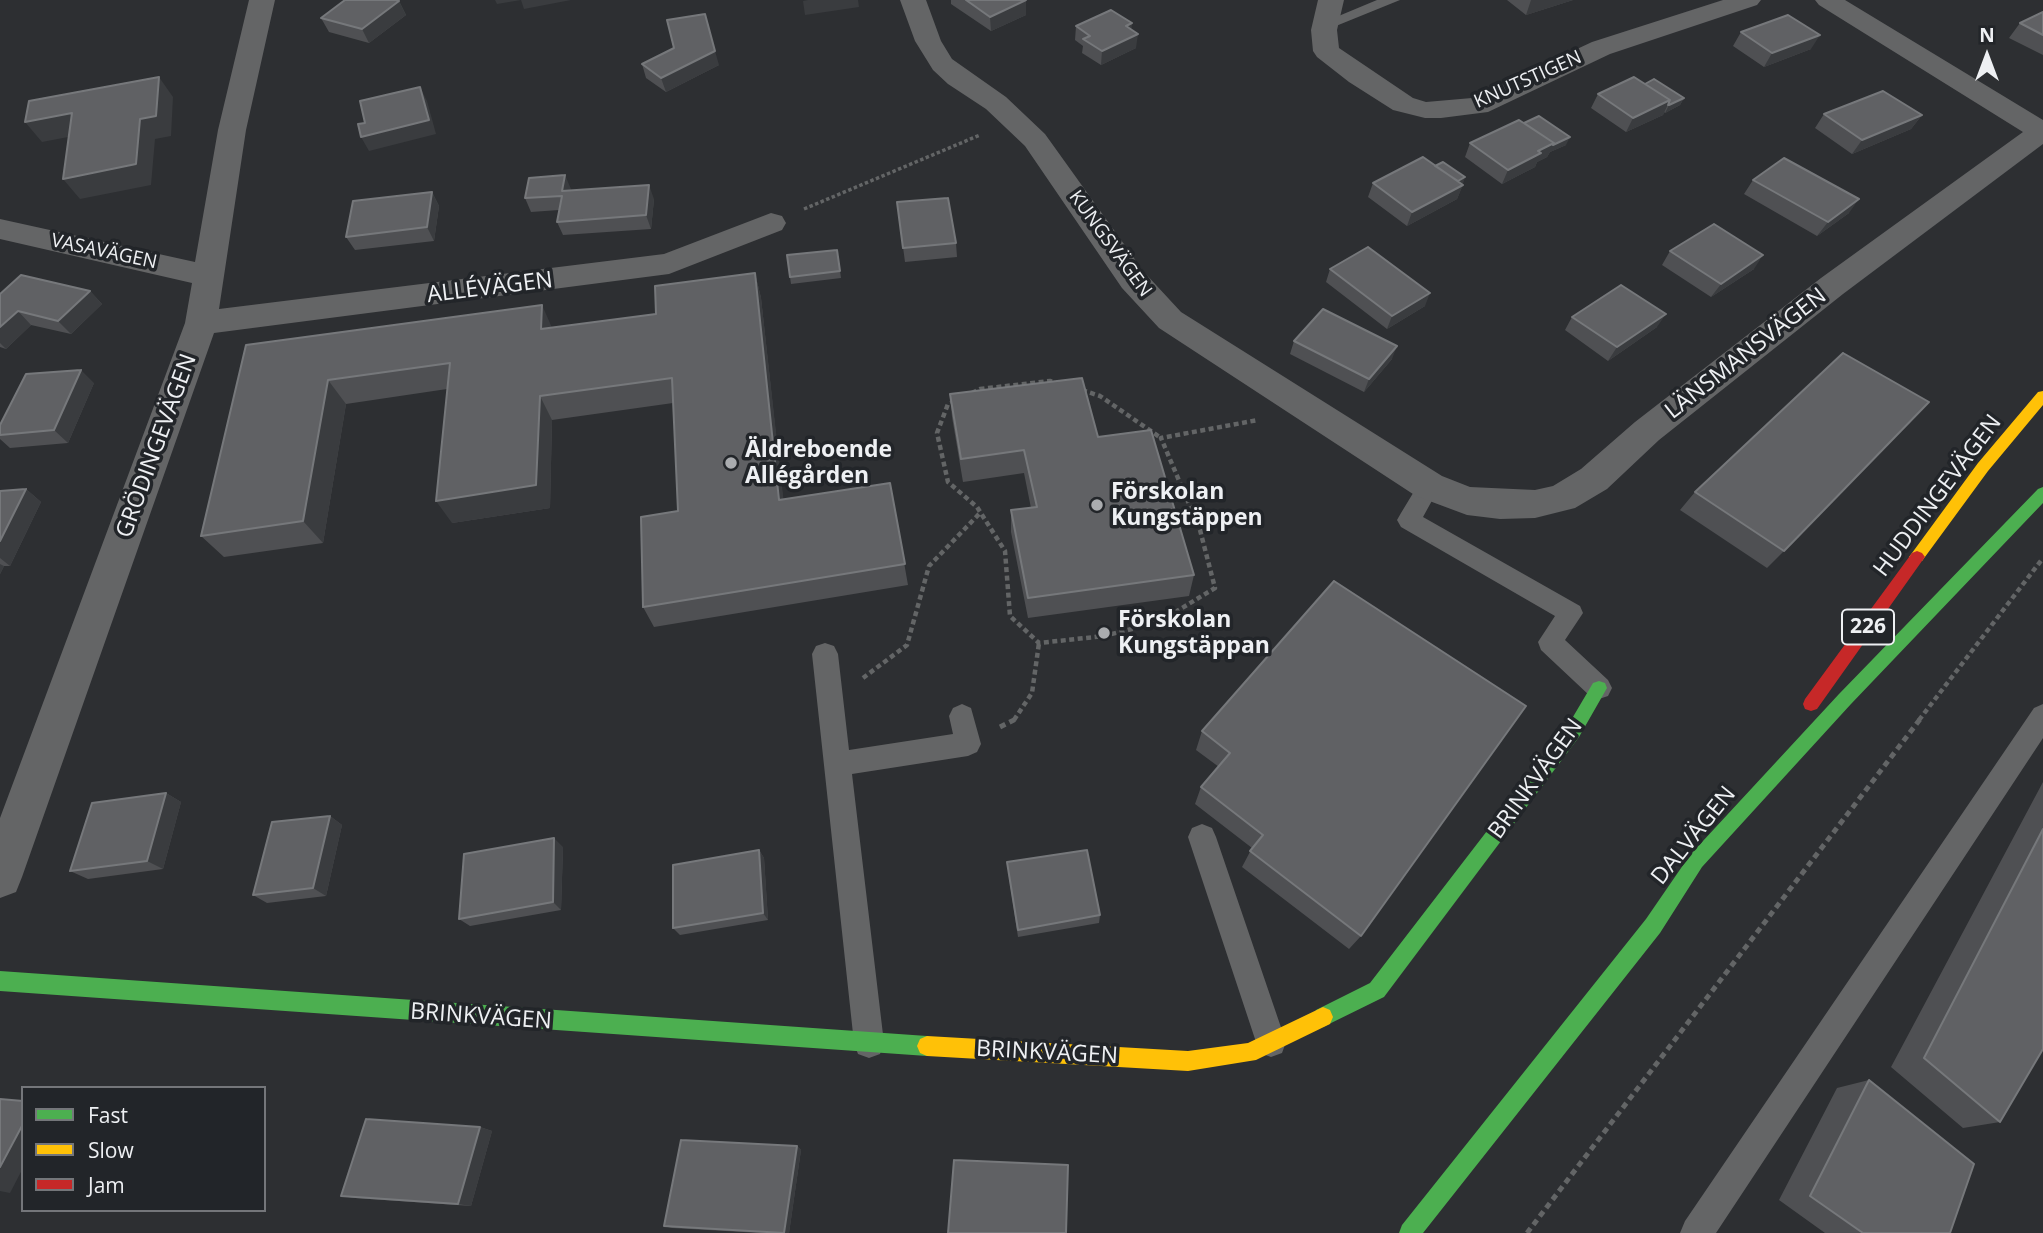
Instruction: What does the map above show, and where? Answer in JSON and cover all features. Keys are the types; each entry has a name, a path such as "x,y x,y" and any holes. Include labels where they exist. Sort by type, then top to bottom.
{"main road":[{"name":"HUDDINGEVÄGEN","path":"1805,712 1983,467 2043,396"},
{"name":"DALVÄGEN","path":"1410,1233 1653,926 1696,861 1845,699 2043,493"},
{"name":"BRINKVÄGEN","path":"0,981 138,993 869,1043 1188,1061 1249,1053 1377,990 1573,732 1599,688"},
{"name":"226","path":"1696,861 1781,744"}],"street":[{"name":"GRÖDINGEVÄGEN","path":"0,877 201,323 232,130 262,0"},
{"name":"KUNGSVÄGEN","path":"913,0 928,41 942,64 1015,120 1054,166 1133,280 1155,306 1212,348 1429,486"},
{"name":"KNUTSTIGEN","path":"1328,12 1323,42 1326,51 1404,104 1425,110 1441,110 1478,106 1601,48 1748,0"},
{"path":"1828,0 2011,115 2043,131"},
{"name":"LÄNSMANSVÄGEN","path":"1429,486 1468,501 1500,505 1535,504 1562,498 1573,492 1594,479 1647,431 1832,286 2043,131"},
{"name":"ALLÉVÄGEN","path":"201,323 669,264 771,223"},
{"name":"VASAVÄGEN","path":"0,229 140,258 207,276"}],"lane":[{"path":"1328,12 1392,0"},
{"name":"BRINKVÄGEN","path":"1429,486 1409,520 1571,613 1550,642 1599,688"},
{"path":"825,654 869,1043"},
{"path":"838,764 968,744 962,716"},
{"path":"1697,1233 2043,716"},
{"path":"1202,837 1271,1042"}],"path":[{"path":"771,223 1015,120"},
{"path":"970,394 980,389 1050,381 1062,385"},
{"path":"959,399 948,404 937,433 948,482 981,512 1005,551 1010,616 1039,643 1104,636 1159,622 1215,588 1200,530 1161,438 1100,396 1075,388"},
{"path":"1161,438 1279,416 1294,400"},
{"path":"829,688 856,683 907,645 929,566 981,512"},
{"path":"1527,1233 2043,558"},
{"path":"968,744 1018,718 1032,693 1039,643"}],"building":[{"path":"345,0 399,1 362,29 321,18"},
{"path":"966,0 1026,0 990,17"},
{"path":"1111,10 1132,23 1126,26 1138,34 1102,51 1083,39 1090,36 1076,26"},
{"path":"2043,12 2043,35 2020,23"},
{"path":"705,14 715,51 661,78 642,64 674,48 667,20"},
{"path":"1788,15 1820,35 1772,53 1741,32"},
{"path":"159,77 156,116 140,119 136,164 63,179 72,113 25,122 29,101"},
{"path":"1634,77 1670,100 1633,118 1598,94"},
{"path":"1654,79 1684,98 1668,105 1670,100 1645,84"},
{"path":"420,87 429,120 361,137 358,124 365,123 360,101"},
{"path":"1883,91 1922,115 1862,140 1824,114"},
{"path":"1539,116 1570,137 1553,145 1554,143 1524,123"},
{"path":"1519,120 1554,143 1508,170 1470,143"},
{"path":"1423,157 1463,185 1412,212 1373,183"},
{"path":"1784,158 1859,199 1828,222 1753,180"},
{"path":"1443,162 1465,177 1458,181 1435,166"},
{"path":"565,175 562,191 649,185 646,215 557,222 562,196 525,198 529,178"},
{"path":"432,192 427,227 346,237 353,201"},
{"path":"948,198 956,243 903,248 897,202"},
{"path":"1714,224 1763,255 1721,284 1670,251"},
{"path":"1368,247 1430,293 1392,316 1330,269"},
{"path":"837,250 840,271 790,277 787,255"},
{"name":"Äldreboende Allégården","path":"755,273 779,500 890,483 905,564 643,607 641,517 678,511 672,378 540,396 536,485 436,501 450,363 328,380 303,521 201,536 246,345 542,305 541,329 656,314 655,286"},
{"path":"21,275 90,291 58,321 18,311 0,327 0,294"},
{"path":"1621,285 1666,314 1617,347 1572,317"},
{"path":"1323,309 1397,346 1369,379 1294,341"},
{"path":"1843,353 1929,402 1784,551 1695,492"},
{"path":"81,370 54,430 0,435 0,425 26,374"},
{"name":"Förskolan Kungstäppen","path":"1082,378 1098,437 1151,430 1194,575 1028,598 1011,510 1037,507 1024,450 961,459 950,394"},
{"path":"26,489 0,541 0,491"},
{"path":"1334,581 1526,706 1361,936 1250,851 1263,835 1201,787 1230,753 1202,731"},
{"path":"166,793 147,861 70,871 92,803"},
{"path":"330,816 313,888 253,895 272,822"},
{"path":"2043,829 2043,1049 2000,1122 1924,1058"},
{"path":"554,838 553,902 459,919 464,854"},
{"path":"759,850 763,913 673,928 673,865"},
{"path":"1087,850 1100,915 1018,930 1007,862"},
{"path":"1869,1080 1974,1164 1950,1233 1863,1233 1810,1196"},
{"path":"0,1099 21,1101 21,1128 0,1167"},
{"path":"366,1119 480,1127 458,1204 341,1196"},
{"path":"681,1140 797,1146 784,1233 664,1226"},
{"path":"954,1160 1068,1165 1066,1233 948,1233"}],"traffic: fast":[{"path":"1410,1233 1653,926 1696,861 1845,699 2043,493"},
{"path":"1323,1017 1377,990 1573,732 1599,688"},
{"path":"0,981 927,1046"}],"traffic: slow":[{"path":"1917,557 1983,467 2043,396"},
{"path":"927,1046 1188,1061 1249,1053 1323,1017"}],"traffic: jam":[{"path":"1811,704 1917,557"}],"place":[{"name":"Äldreboende Allégården","path":"731,463"},
{"name":"Förskolan Kungstäppen","path":"1097,505"},
{"name":"Förskolan Kungstäppan","path":"1104,633"}]}
